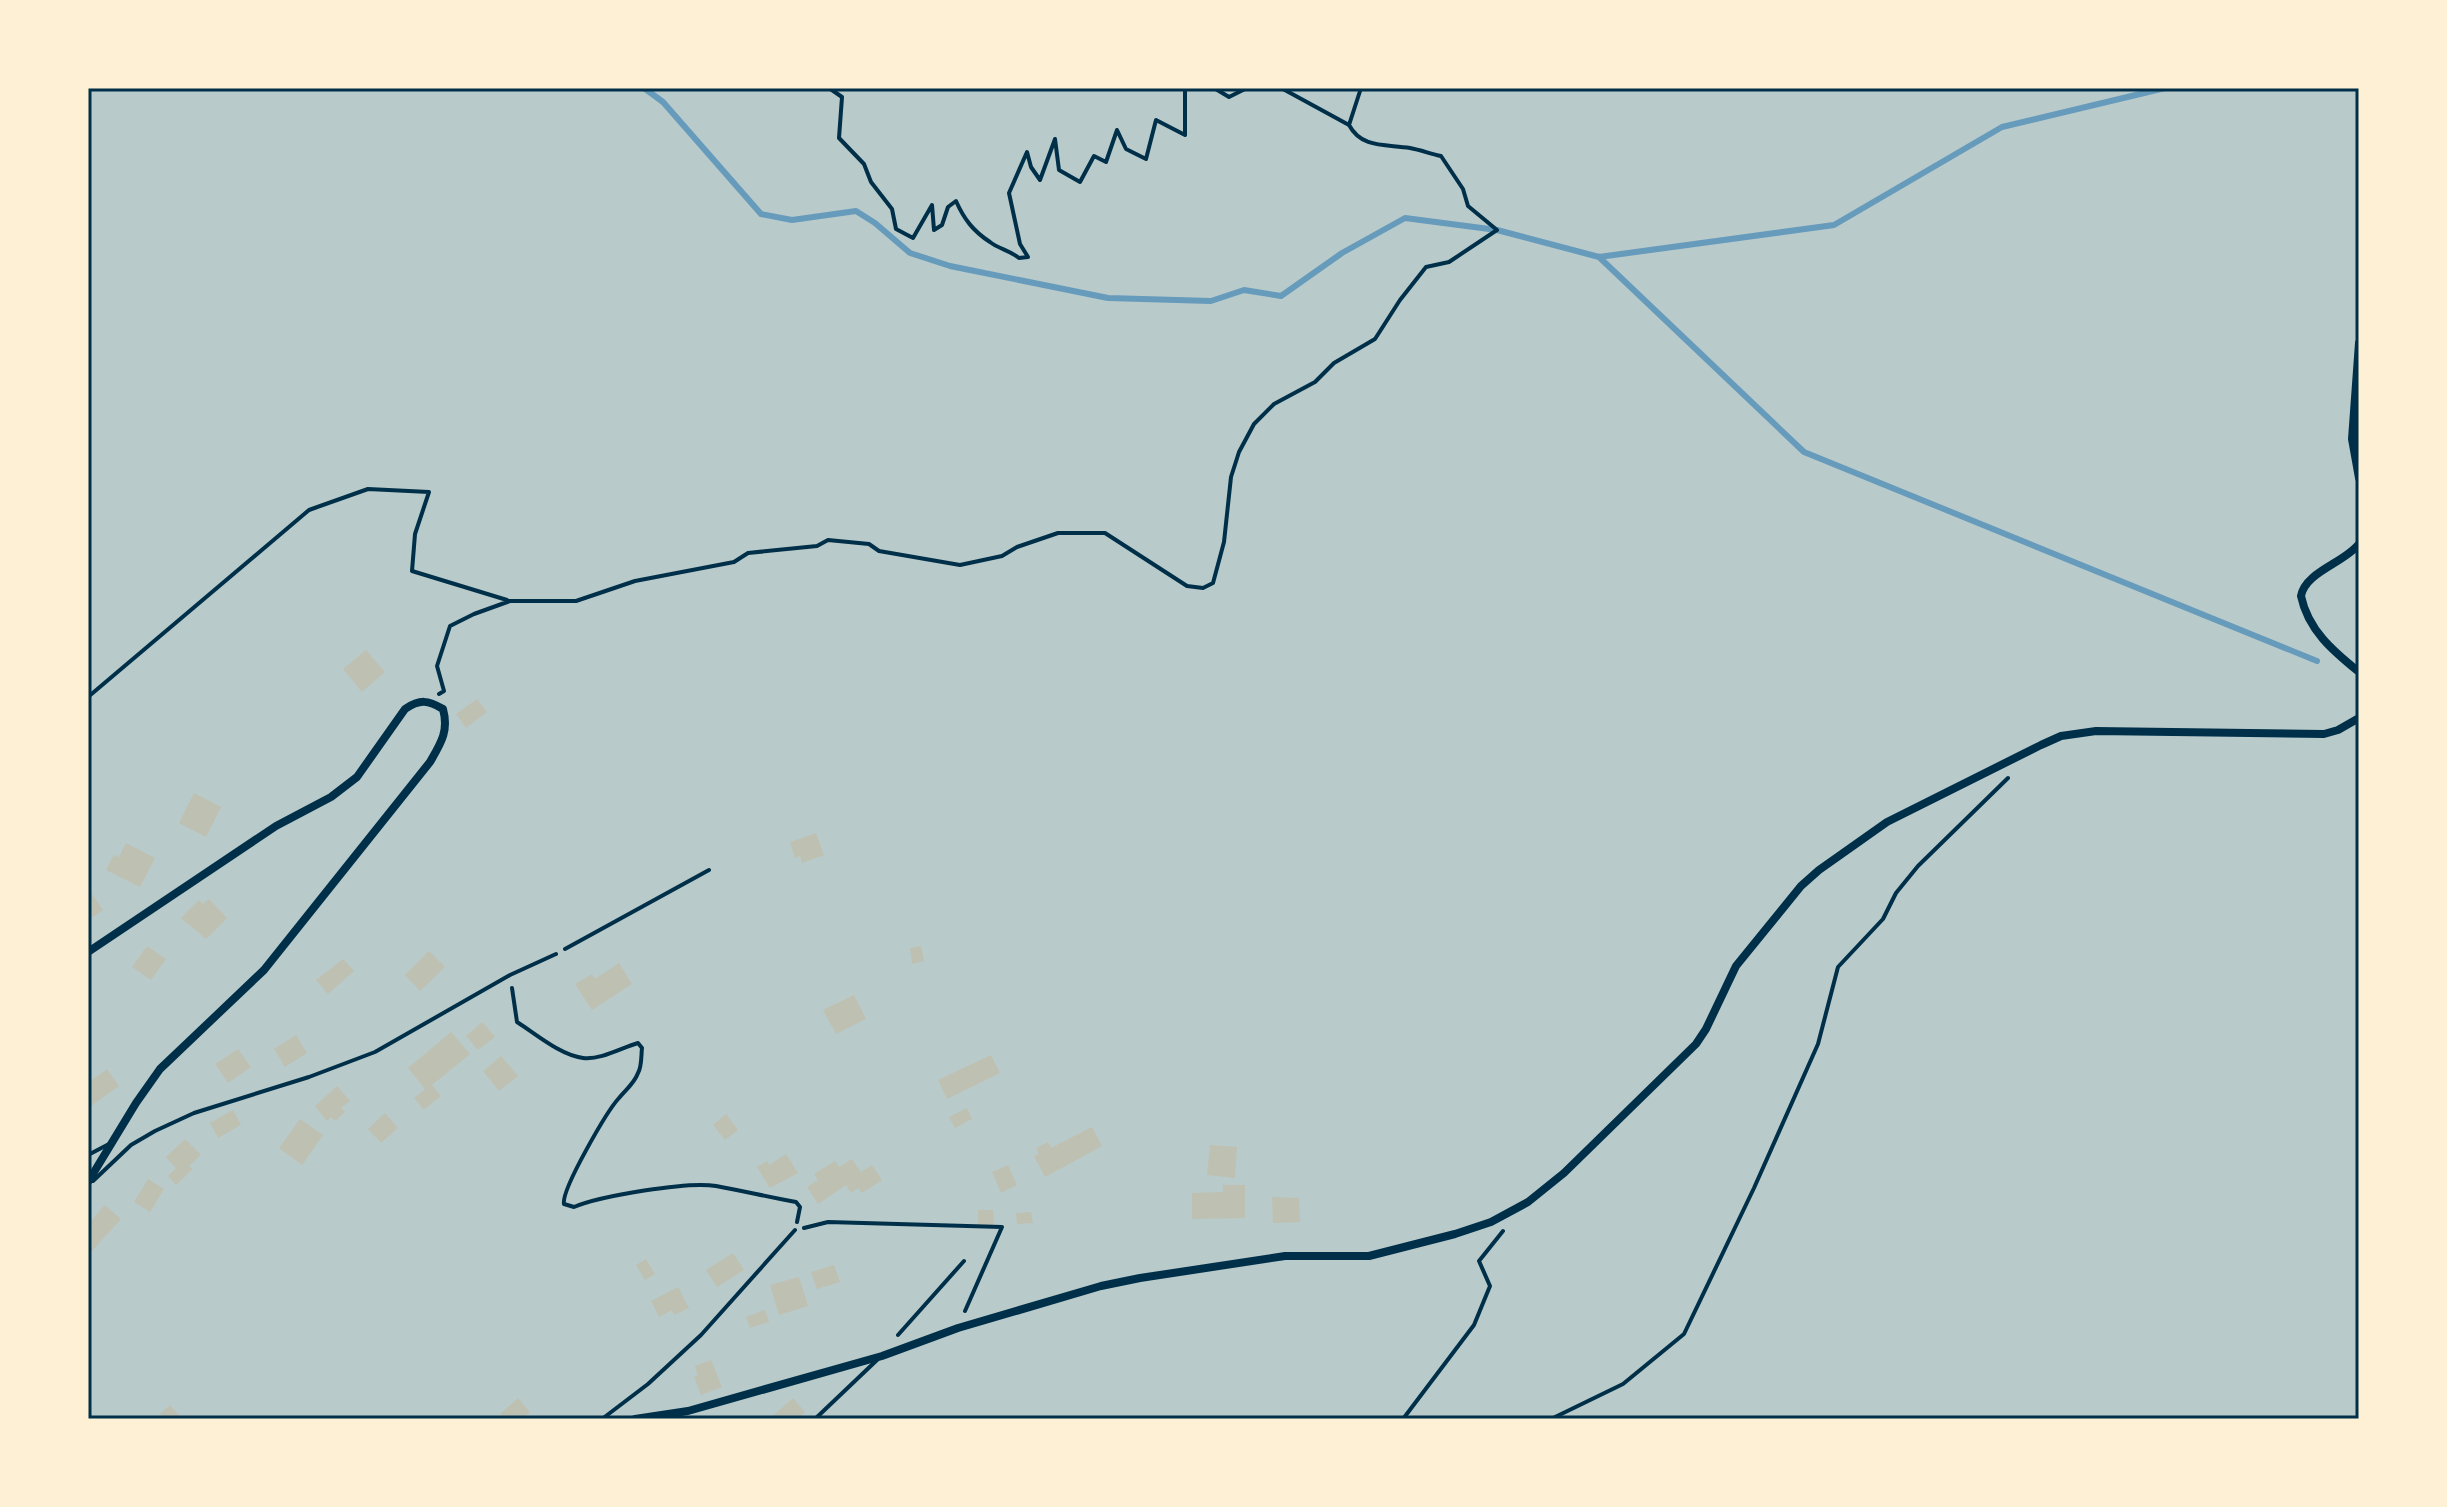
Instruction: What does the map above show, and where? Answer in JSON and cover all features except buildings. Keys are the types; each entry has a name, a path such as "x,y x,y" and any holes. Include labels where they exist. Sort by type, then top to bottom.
{"street":[{"path":"2359,343 2352,439 2359,478"},
{"path":"2359,544 2340,561 2309,579 2301,596 2308,618 2322,640 2359,672"},
{"path":"88,952 276,826 331,797 357,777 405,709 416,702 430,701 443,709 447,722 445,736 430,762 264,970 160,1069 88,1184"},
{"path":"635,1419 688,1411 882,1356 958,1328 1101,1286 1285,1256 1369,1256 1491,1222 1528,1202 1564,1173 1696,1044 1736,966 1801,886 1887,822 2041,745 2079,732 2324,734 2359,718"}],"lane":[{"path":"88,1184 131,1145 155,1131 194,1113 309,1077 375,1052 510,975 556,954"},
{"path":"88,1155 111,1143"},
{"path":"602,1419 648,1384 701,1335 795,1230"},
{"path":"815,1419 882,1356"}],"path":[{"path":"829,88 842,97 839,138 864,164 871,182 892,209 896,229 913,238 932,205 934,230 942,225 948,207 956,201 965,222 992,244 1008,249 1019,258 1028,257 1020,244 1009,193 1027,152 1031,167 1040,180 1055,139 1059,170 1080,182 1094,156 1106,162 1117,130 1126,149 1146,159 1156,120 1185,135 1185,88"},
{"path":"1214,88 1229,97 1247,88"},
{"path":"88,697 309,510 368,489 429,492 415,534 412,571 510,601 576,601 635,581 734,562 748,553 817,546 828,540 869,544 879,551 960,565 1002,556 1017,547 1058,533 1080,531 1105,533 1187,586 1203,588 1213,583 1224,542 1231,477 1239,452 1254,424 1274,404 1315,382 1334,363 1375,339 1426,267 1449,262 1497,230 1468,206 1463,189 1441,156 1370,144 1354,135 1349,125 1283,89 1272,88"},
{"path":"1349,125 1361,88"},
{"path":"430,701 444,691 437,666 450,626 510,601"},
{"path":"1551,1419 1623,1384 1684,1334 1818,1044 1838,967 1883,919 1896,893 1918,866 2008,778"},
{"path":"556,954 709,870"},
{"path":"510,975 517,1022 560,1049 584,1058 612,1053 638,1043 642,1048 640,1071 631,1087 617,1099 576,1166 563,1198 564,1204 574,1207 593,1199 690,1185 714,1186 796,1202 800,1207 795,1230 828,1222 1002,1227 958,1328"},
{"path":"1403,1419 1474,1325 1490,1286 1479,1261 1508,1225"},
{"path":"882,1356 964,1261"}],"shaded area":[{"path":"88,88 2359,88 2359,1419 88,1419"}],"waterway":[{"path":"644,88 663,102 761,214 792,220 856,211 910,253 950,266 1108,298 1211,301 1244,290 1281,296 1342,253 1405,218 1497,230 1599,257 1834,225 2002,127 2165,88"},
{"path":"1599,257 1804,452 2317,661"}]}
